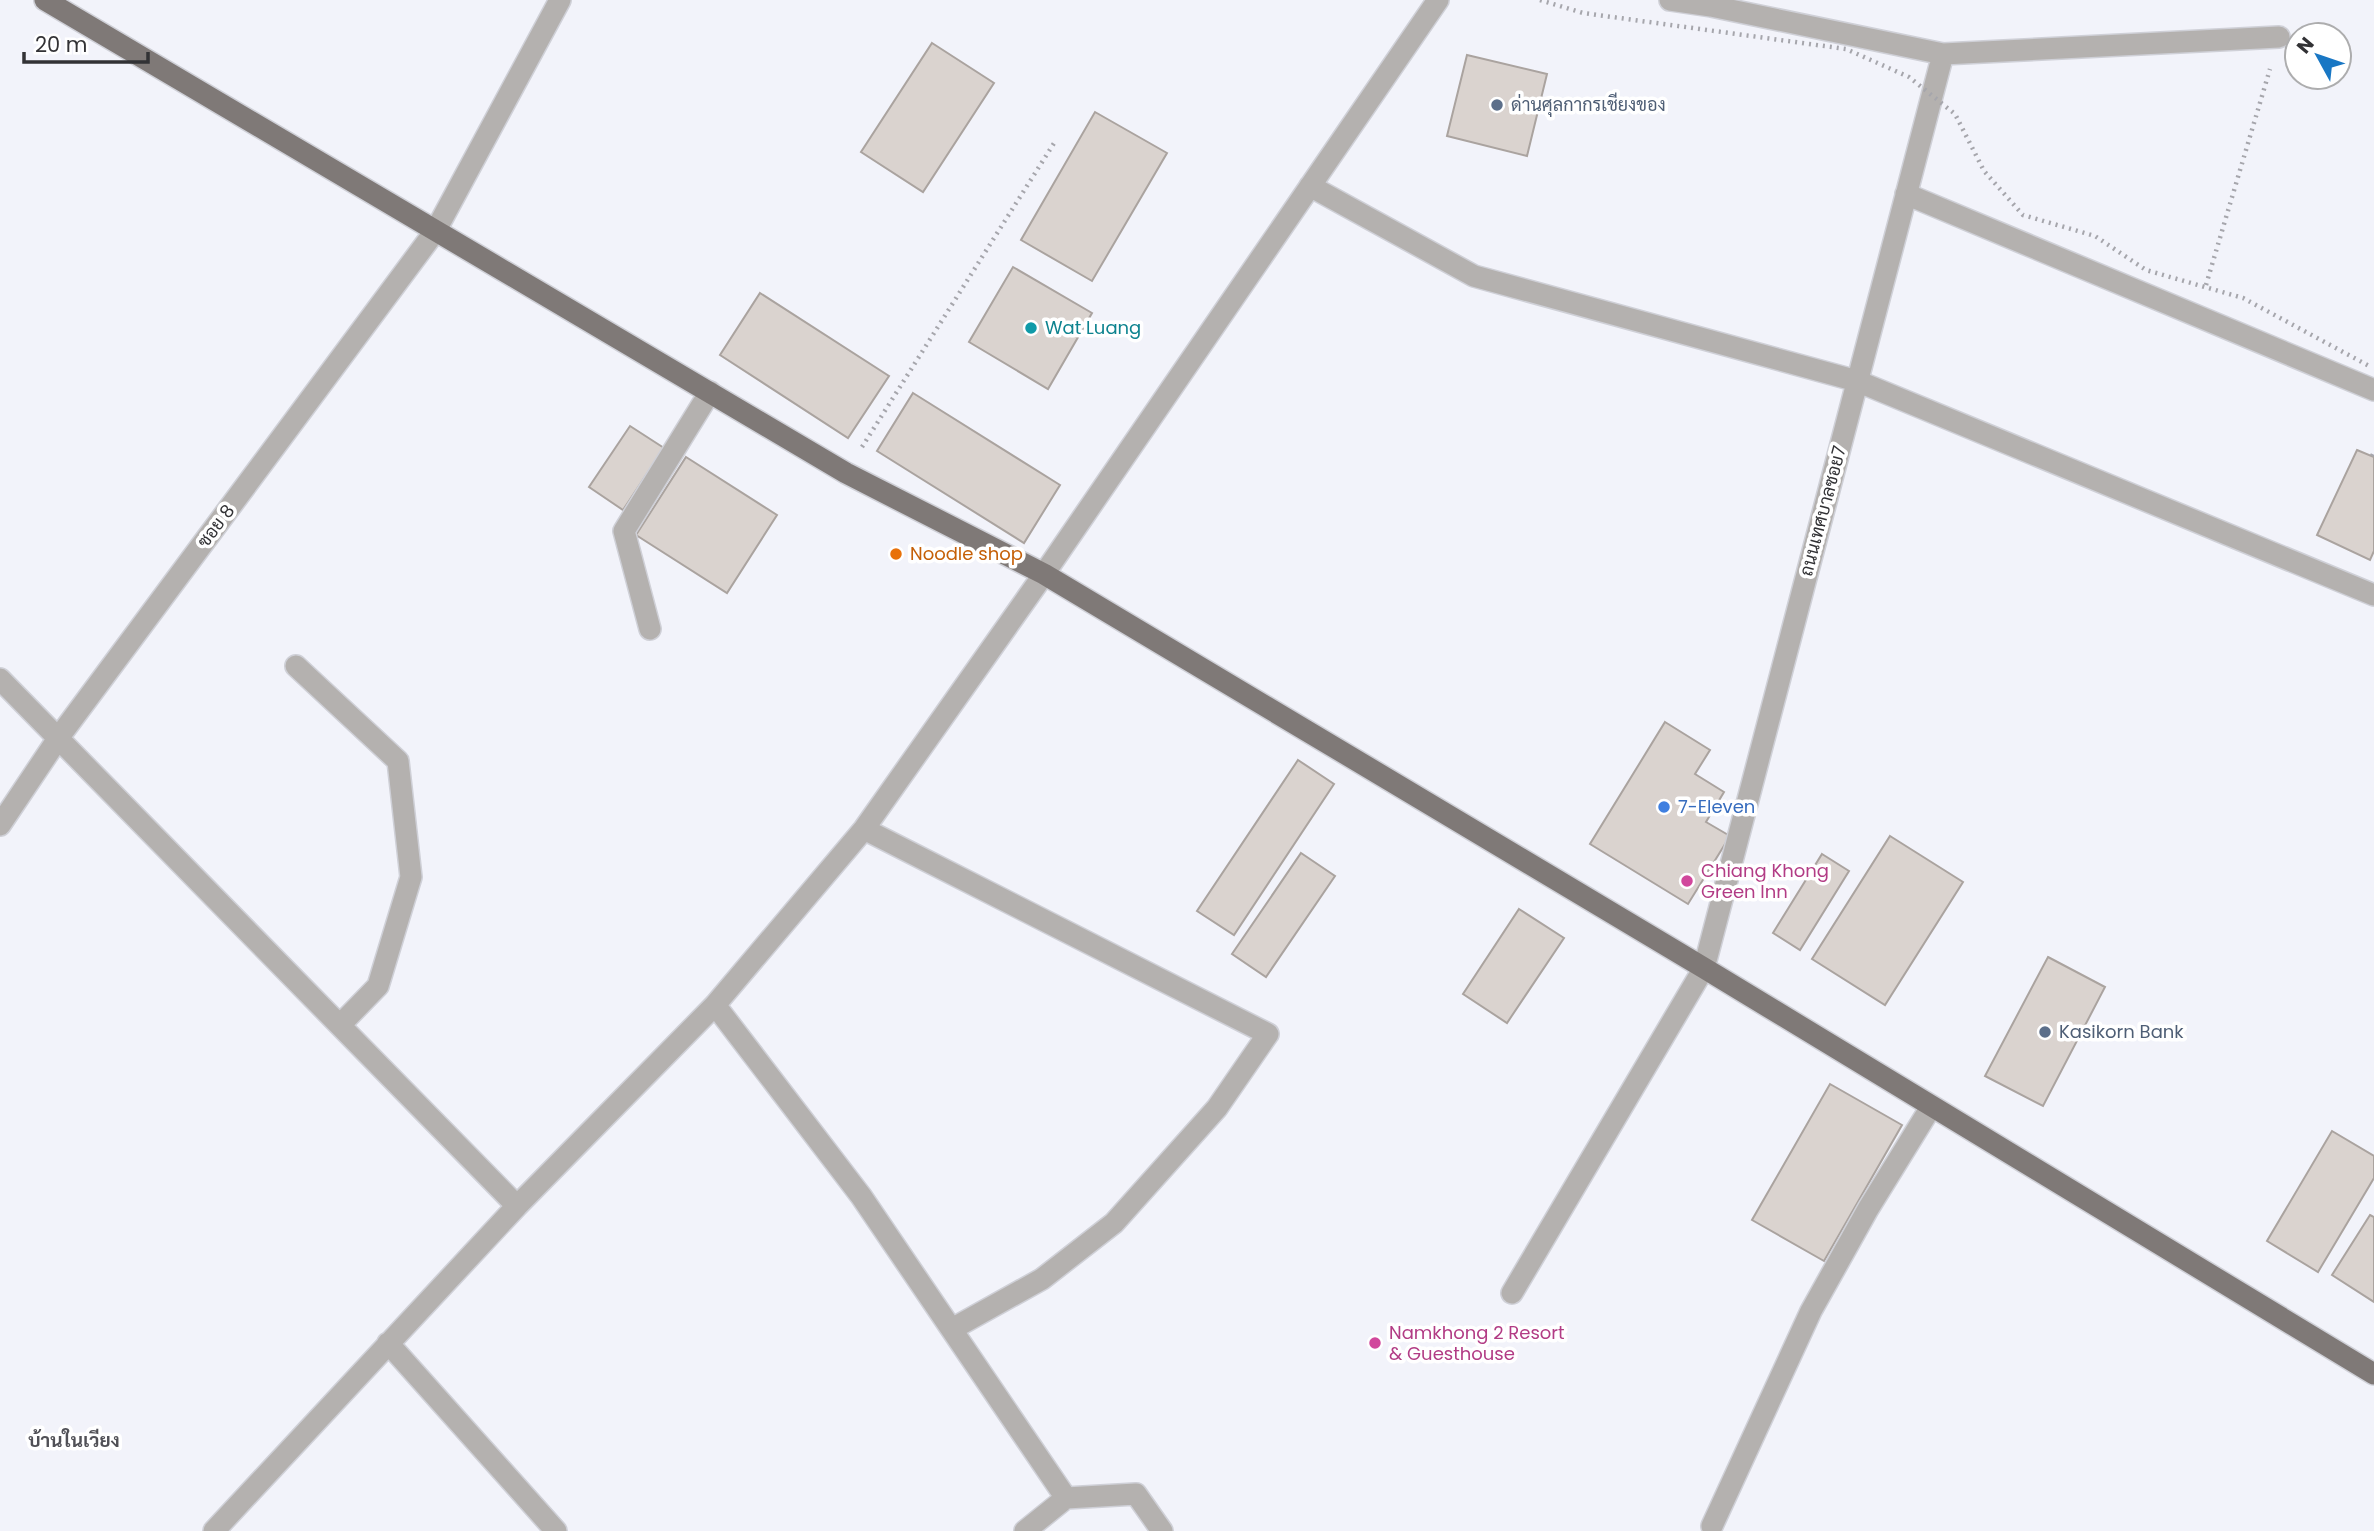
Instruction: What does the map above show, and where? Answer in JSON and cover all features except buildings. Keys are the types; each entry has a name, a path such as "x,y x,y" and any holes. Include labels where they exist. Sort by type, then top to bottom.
{"main road":[{"path":"45,0 846,473 1044,574 1704,968 2374,1374"}],"street":[{"name":"ซอย 8","path":"0,825 59,737 436,230 560,0"},
{"path":"214,1531 517,1206 715,1005 864,829 1044,574 1438,0"},
{"path":"1670,0 1943,54 2279,37"},
{"name":"ถนนเทศบาลซอย7","path":"1512,1293 1704,968 1943,54"},
{"path":"1310,186 1474,276 1857,381 2374,595"},
{"path":"1906,194 2374,390"},
{"path":"650,629 624,531 710,392"},
{"path":"296,666 398,761 411,877 378,986 340,1025"},
{"path":"0,679 517,1206"},
{"path":"864,829 1268,1034 1217,1108 1114,1223 1042,1279 951,1329"},
{"path":"715,1005 861,1196 1066,1498"},
{"path":"1712,1526 1811,1311 1868,1209 1930,1107"},
{"path":"388,1343 556,1531"},
{"path":"1025,1531 1066,1498 1136,1494 1162,1531"}],"path":[{"path":"1540,0 1583,13 1846,49 1909,77 1955,114 1984,171 2023,215 2095,236 2146,270 2243,299 2371,367"},
{"path":"2197,316 2279,37"},
{"path":"846,473 1056,140"}],"place":[{"name":"ด่านศุลกากรเชียงของ","path":"1497,105"},
{"name":"Wat Luang","path":"1031,328"},
{"name":"Noodle shop","path":"896,554"},
{"name":"7-Eleven","path":"1664,807"},
{"name":"Chiang Khong Green Inn","path":"1687,881"},
{"name":"Kasikorn Bank","path":"2045,1032"},
{"name":"Namkhong 2 Resort & Guesthouse","path":"1375,1343"}],"district":[{"name":"บ้านในเวียง","path":"74,1440"}]}
